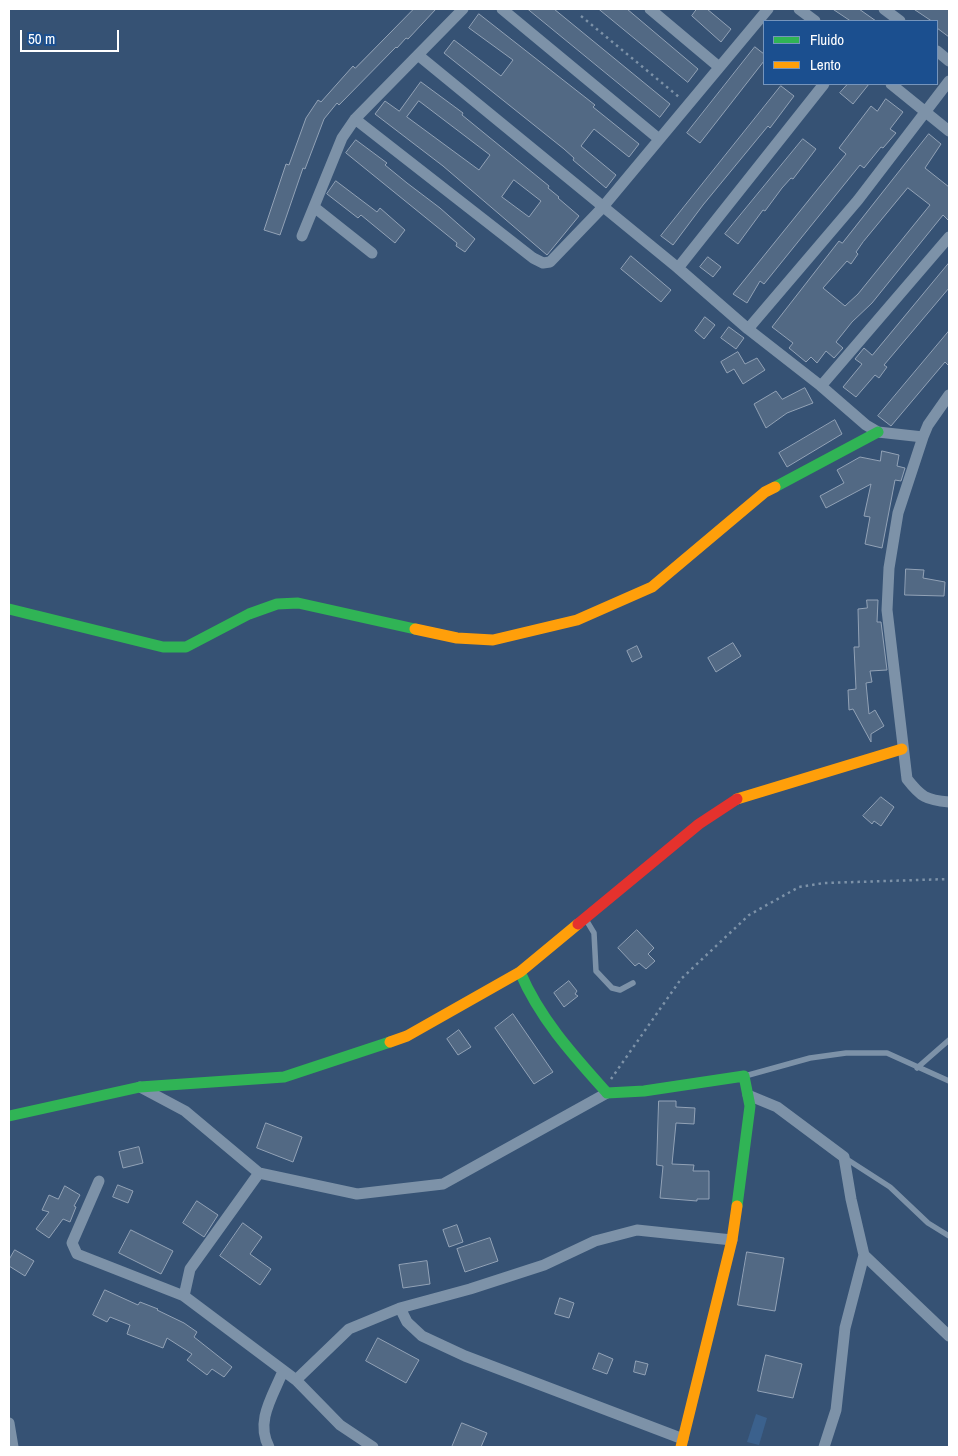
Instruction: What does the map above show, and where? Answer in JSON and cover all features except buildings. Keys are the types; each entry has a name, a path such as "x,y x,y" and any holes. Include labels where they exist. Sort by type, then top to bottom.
{"street":[{"path":"302,236 342,138 355,119 463,9"},
{"path":"502,9 658,138"},
{"path":"650,9 719,67"},
{"path":"355,119 533,258 543,263 550,262 558,256 602,208 658,138 768,9"},
{"path":"799,9 814,20"},
{"path":"884,9 899,20"},
{"path":"938,52 949,61"},
{"path":"418,55 602,208 678,268 748,329 822,386 866,425 878,432 923,437"},
{"path":"748,329 858,200 949,82"},
{"path":"678,268 823,85"},
{"path":"892,85 949,131"},
{"path":"314,208 372,253"},
{"path":"822,386 949,237"},
{"path":"949,395 928,425 898,513 889,568 888,610 902,749 907,779 920,796 935,801 949,802"},
{"path":"9,609 163,647 186,647 248,614 277,604 298,603 457,638 492,640 576,620 652,587 765,492 878,432"},
{"path":"9,1116 140,1087 284,1077 407,1036 520,972 699,824 738,798 902,749"},
{"path":"520,972 531,998 565,1046 605,1091"},
{"path":"140,1087 184,1111 259,1173 356,1194 443,1184 605,1091 644,1091 744,1076 750,1106 732,1240 682,1443 465,1356 422,1336 407,1322 400,1308"},
{"path":"748,1095 778,1107 844,1157 851,1199 864,1255 844,1328 836,1410 824,1447"},
{"path":"184,1296 190,1269 259,1173"},
{"path":"99,1180 72,1243 76,1254 184,1296 296,1380 340,1425 373,1447"},
{"path":"296,1380 349,1329 400,1308 470,1289 544,1265 595,1241 637,1230 732,1240"},
{"path":"864,1255 949,1336"},
{"path":"269,1447 263,1435 264,1419 283,1370"},
{"path":"9,1423 13,1447"}],"lane":[{"path":"585,917 594,933 596,971 612,988 620,990 633,983"},
{"path":"917,1068 949,1040"},
{"path":"744,1076 810,1058 846,1052 887,1053 949,1081"},
{"path":"844,1157 890,1187 928,1223 949,1236"}],"path":[{"path":"581,16 688,105"},
{"path":"605,1091 681,979 749,915 799,887 824,883 949,880"}],"water":[{"path":"756,1414 767,1418 759,1445 747,1442"}],"traffic: fast":[{"path":"775,487 878,432"},
{"path":"9,609 163,647 186,647 249,614 277,604 298,603 415,629"},
{"path":"520,972 547,1021 607,1093 644,1091 744,1076 750,1106 737,1206"},
{"path":"9,1116 140,1087 284,1077 390,1042"}],"traffic: slow":[{"path":"415,629 457,638 493,640 577,620 652,587 765,492 775,487"},
{"path":"737,799 902,749"},
{"path":"390,1042 407,1036 520,972 578,924"},
{"path":"681,1447 732,1240 737,1206"}],"traffic: jam":[{"path":"578,924 699,824 737,799"}]}
